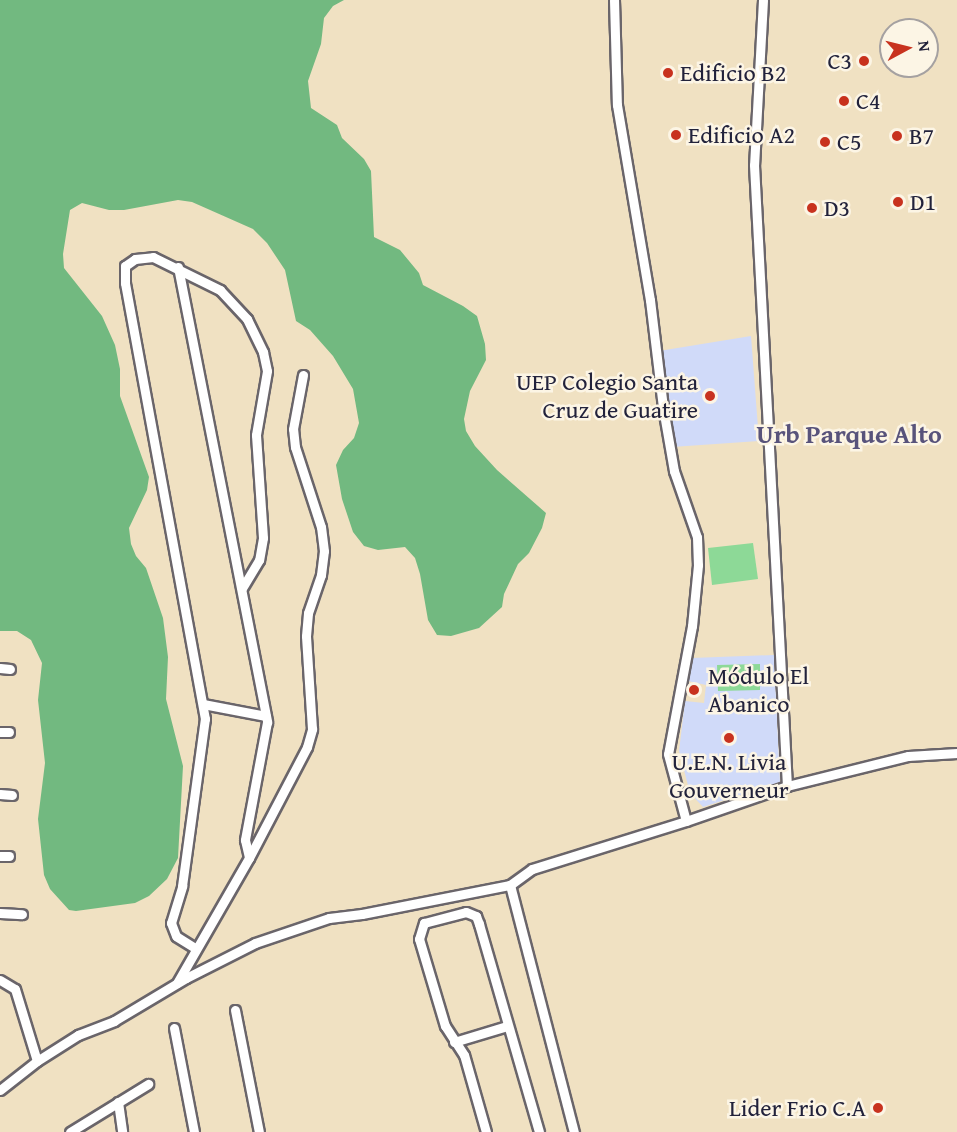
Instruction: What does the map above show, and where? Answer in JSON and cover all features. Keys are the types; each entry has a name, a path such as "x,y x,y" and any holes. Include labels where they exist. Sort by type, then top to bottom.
{"street":[{"path":"614,0 617,105 650,300 663,408 674,471 697,537 698,565 692,626 668,754 686,821"},
{"path":"763,0 754,165 787,786"},
{"path":"195,948 176,936 171,923 182,886 205,719 125,283 125,266 135,259 153,257 178,267 220,290 247,319 263,352 267,371 256,435 263,538 259,560 242,588"},
{"path":"178,267 266,716 244,840 249,858"},
{"path":"176,985 195,948 249,858 307,747 312,729 306,636 308,613 321,575 324,551 321,527 295,447 293,429 303,375"},
{"path":"203,704 266,716"},
{"path":"0,1090 37,1061 78,1035 114,1021 255,943 329,918 362,915 510,885 531,869 686,821 787,786 908,756 957,753"},
{"path":"0,794 12,795"},
{"path":"510,885 574,1132"},
{"path":"486,1132 464,1055 445,1026 419,939 421,927 429,920 466,912 476,916 539,1132"},
{"path":"0,913 22,914"},
{"path":"0,980 15,989 37,1061"},
{"path":"235,1010 259,1132"},
{"path":"454,1042 507,1026"},
{"path":"174,1028 194,1132"},
{"path":"70,1132 148,1084"},
{"path":"118,1102 122,1132"}],"shaded area":[{"name":"UEP Colegio Santa Cruz de Guatire","path":"751,336 759,441 672,447 659,351"},
{"name":"U.E.N. Livia Gouverneur","path":"774,655 780,782 703,807 690,793 679,751 685,701 704,703 706,685 688,681 692,658"}],"green space":[{"path":"0,0 344,0 333,6 324,18 321,44 308,81 311,108 337,125 342,138 364,159 371,171 374,237 400,250 419,273 423,285 477,316 485,344 486,360 470,391 464,419 466,431 475,446 497,470 546,513 542,528 529,553 518,564 504,594 502,607 479,628 451,636 437,635 428,620 415,558 405,547 378,550 364,546 353,532 342,499 336,465 343,450 354,438 359,423 353,389 333,356 310,330 296,321 285,270 267,243 253,229 192,202 178,200 124,210 109,210 82,203 70,210 63,254 64,268 102,316 115,345 120,369 120,396 149,477 147,490 129,528 131,544 136,556 146,568 163,618 168,657 166,699 183,766 178,858 167,879 149,896 135,903 76,911 69,910 50,889 44,875 38,819 45,763 38,700 42,663 31,640 17,631 0,631"},
{"path":"753,543 758,579 712,585 708,548"},
{"path":"760,664 760,690 718,691 717,665"}],"place":[{"name":"C3","path":"864,61"},
{"name":"Edificio B2","path":"668,73"},
{"name":"C4","path":"844,101"},
{"name":"Edificio A2","path":"676,135"},
{"name":"B7","path":"897,136"},
{"name":"C5","path":"825,142"},
{"name":"D1","path":"898,202"},
{"name":"D3","path":"812,208"},
{"name":"UEP Colegio Santa Cruz de Guatire","path":"710,396"},
{"name":"Módulo El Abanico","path":"694,690"},
{"name":"U.E.N. Livia Gouverneur","path":"729,738"},
{"name":"Lider Frio C.A","path":"878,1108"}],"district":[{"name":"Urb Parque Alto","path":"849,434"}]}
